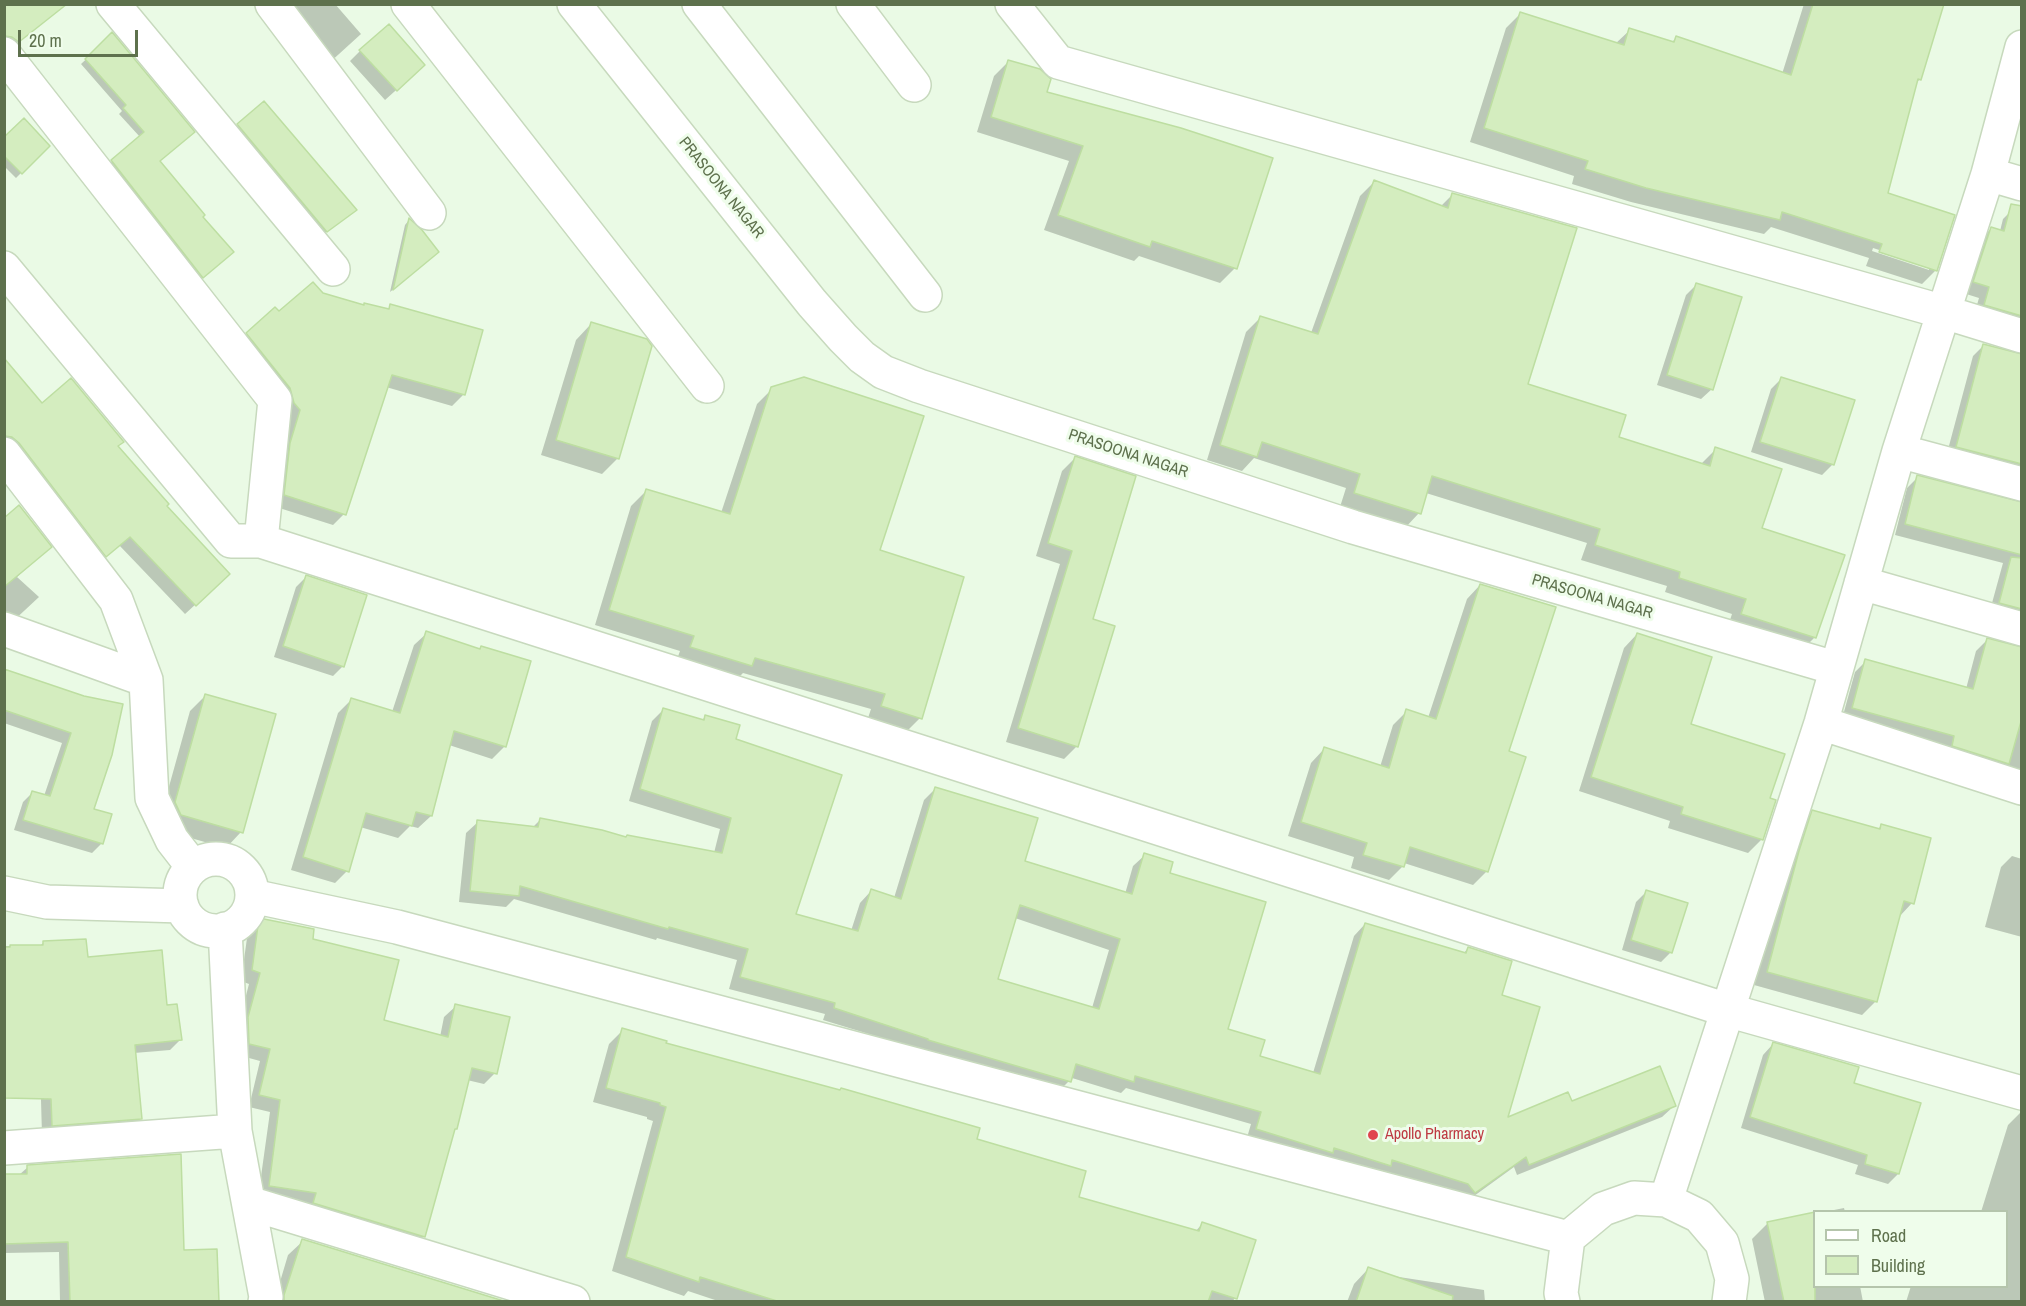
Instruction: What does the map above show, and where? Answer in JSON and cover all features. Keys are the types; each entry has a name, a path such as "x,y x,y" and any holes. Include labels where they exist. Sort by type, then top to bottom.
{"street":[{"path":"113,4 333,268"},
{"path":"272,4 429,213"},
{"path":"408,4 707,386"},
{"name":"PRASOONA NAGAR","path":"574,4 812,303 862,357 883,372 919,386 1353,527 1835,668"},
{"path":"699,4 925,295"},
{"path":"853,4 914,85"},
{"path":"1012,4 1058,62 2022,336"},
{"path":"1666,1200 1821,723 1899,451 1988,174 2022,47"},
{"path":"4,54 275,400 261,541"},
{"path":"1988,174 2022,184"},
{"path":"4,268 231,541 261,541 1727,1010 2022,1093"},
{"path":"1899,451 2022,484"},
{"path":"4,454 116,600 146,680 152,798 172,840 193,867"},
{"path":"1861,583 2022,629"},
{"path":"8,640 146,680"},
{"path":"1821,723 2022,788"},
{"path":"215,858 237,865 245,874 251,884 250,908 245,917 236,925 214,931 204,929 186,916 180,895 181,885 185,875 193,867 215,858"},
{"path":"4,893 47,902 182,906"},
{"path":"252,896 409,930 1568,1238"},
{"path":"225,929 235,1131 266,1297 265,1302"},
{"path":"4,1148 235,1131"},
{"path":"1563,1302 1561,1293 1568,1238 1603,1209 1634,1198 1666,1200 1699,1216 1722,1243 1732,1279 1729,1302"},
{"path":"249,1203 573,1302"}],"building":[{"path":"4,4 67,4 19,42 12,37 4,36"},
{"path":"1813,4 1944,4 1921,80 1918,79 1888,193 1955,215 1937,271 1879,252 1882,244 1782,212 1780,220 1646,188 1585,169 1588,161 1484,128 1520,12 1624,45 1629,28 1674,42 1676,36 1791,75"},
{"path":"389,24 425,65 397,91 359,50"},
{"path":"112,32 195,132 160,161 205,215 203,217 234,252 203,278 111,160 144,132 123,108 126,105 85,59"},
{"path":"1008,60 1040,69 1051,79 1047,92 1181,128 1273,158 1237,269 1152,241 1150,247 1058,215 1083,146 991,117"},
{"path":"264,101 357,210 327,232 237,124"},
{"path":"24,118 50,146 22,174 4,156 4,137"},
{"path":"1374,180 1448,208 1452,193 1577,228 1528,384 1626,415 1619,437 1710,466 1715,447 1782,469 1762,528 1845,555 1816,638 1741,614 1746,599 1679,578 1680,572 1595,545 1600,529 1432,476 1421,514 1354,493 1360,474 1262,442 1257,457 1220,445 1260,316 1318,334"},
{"path":"2011,204 2022,206 2022,316 1984,305 1989,287 1973,282 1991,227 2004,231"},
{"path":"409,218 422,230 439,252 393,290"},
{"path":"313,282 323,293 364,305 364,303 389,309 390,304 483,330 465,395 392,375 346,515 284,495 290,443 300,410 294,403 290,388 246,333 275,307 279,311"},
{"path":"1696,283 1742,297 1713,390 1667,375"},
{"path":"591,322 647,339 652,346 619,459 556,440"},
{"path":"1983,344 2022,354 2022,464 1956,447"},
{"path":"4,358 42,403 71,378 124,442 118,446 169,504 167,506 230,574 196,606 130,537 106,557 19,443 12,437 4,436"},
{"path":"804,377 924,416 880,550 964,577 922,719 881,706 885,694 755,658 752,666 690,647 694,636 609,610 646,489 730,514 771,387"},
{"path":"1781,377 1855,400 1834,465 1760,442"},
{"path":"1075,456 1136,476 1093,619 1115,626 1078,747 1018,728 1072,551 1048,543"},
{"path":"1917,475 2022,502 2022,555 1905,524"},
{"path":"19,505 52,547 4,587 4,518"},
{"path":"2011,557 2022,558 2022,609 1999,603"},
{"path":"306,575 367,595 344,667 283,646"},
{"path":"1480,584 1556,607 1509,751 1526,757 1488,872 1410,847 1404,867 1363,855 1367,843 1301,822 1324,747 1389,768 1406,709 1436,719"},
{"path":"426,631 480,649 481,646 531,661 506,747 454,731 432,816 416,812 412,826 366,813 349,872 303,857 351,698 400,713"},
{"path":"1637,633 1712,657 1691,724 1785,754 1770,798 1776,800 1763,840 1681,814 1683,807 1591,777"},
{"path":"1987,638 2022,647 2022,718 2009,764 1952,746 1954,736 1852,708 1865,659 1973,689"},
{"path":"4,669 84,696 123,704 112,755 94,809 112,814 103,844 23,820 32,791 50,796 71,733 4,710"},
{"path":"205,694 276,714 243,833 181,815 175,802"},
{"path":"663,708 704,720 705,715 740,725 736,739 842,775 796,914 858,931 871,889 901,899 935,787 1038,818 1025,861 1132,894 1144,853 1173,862 1170,873 1266,902 1228,1029 1265,1040 1260,1056 1320,1074 1365,923 1466,953 1468,947 1512,961 1502,995 1540,1007 1508,1117 1568,1092 1572,1101 1660,1066 1676,1106 1529,1165 1526,1157 1475,1193 1468,1184 1392,1160 1391,1166 1334,1148 1333,1153 1256,1129 1261,1112 1135,1076 1134,1082 1076,1064 1071,1082 928,1040 834,1008 835,1003 740,977 748,949 669,927 668,929 520,886 519,896 470,891 477,820 538,827 540,818 626,837 627,835 722,853 731,818 640,789","holes":["1020,905 1120,939 1099,1009 998,979"]},
{"path":"1812,810 1880,829 1881,824 1931,838 1914,904 1904,901 1877,1002 1767,972"},
{"path":"1646,890 1688,903 1672,953 1631,940"},
{"path":"259,918 314,929 313,939 399,960 384,1020 448,1037 455,1004 510,1017 497,1074 472,1068 457,1129 455,1129 425,1237 313,1203 316,1193 269,1186 280,1100 259,1095 270,1049 249,1044 248,1017 260,973 252,970"},
{"path":"86,939 88,957 162,950 167,1005 177,1004 182,1040 135,1045 142,1119 52,1126 51,1099 4,1098 4,947 43,945 43,941"},
{"path":"622,1028 667,1041 666,1043 840,1090 841,1088 980,1128 977,1139 1086,1171 1079,1197 1199,1231 1202,1222 1256,1240 1237,1299 1212,1291 1208,1302 780,1302 700,1277 699,1282 626,1257 666,1107 660,1103 606,1088"},
{"path":"1773,1042 1859,1067 1854,1083 1921,1103 1899,1174 1865,1164 1867,1155 1750,1117"},
{"path":"181,1154 184,1250 217,1249 219,1302 70,1302 68,1242 4,1244 4,1174 27,1174 27,1165"},
{"path":"1813,1212 1815,1302 1784,1302 1767,1222"},
{"path":"302,1239 507,1302 284,1302 284,1295"},
{"path":"1368,1267 1453,1296 1452,1302 1356,1302"}],"place":[{"name":"Apollo Pharmacy","path":"1373,1135"}]}
